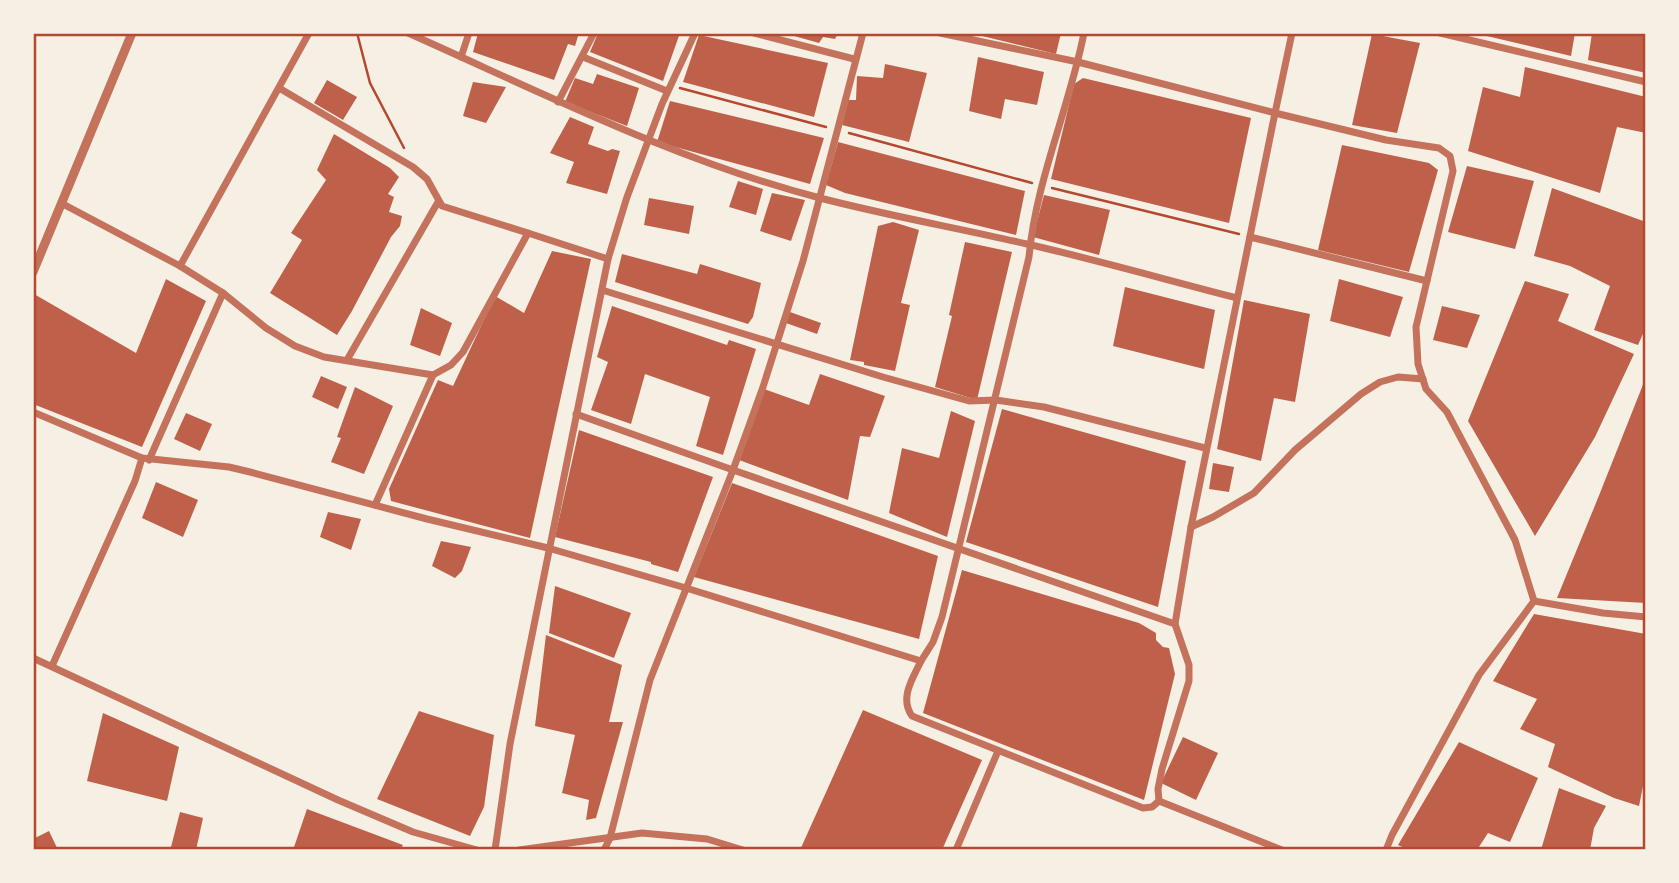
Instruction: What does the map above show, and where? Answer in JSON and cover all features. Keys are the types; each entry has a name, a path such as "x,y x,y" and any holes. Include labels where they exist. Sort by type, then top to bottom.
{"street":[{"path":"33,272 132,33"},
{"path":"180,266 309,33"},
{"path":"408,33 648,140 820,198 1031,244 1237,298"},
{"path":"461,57 469,33"},
{"path":"558,102 594,33"},
{"path":"495,850 510,744 608,259 648,140 695,33"},
{"path":"754,33 854,59"},
{"path":"604,850 610,838 650,680 733,470 777,344 803,261 863,33"},
{"path":"940,33 1078,62 1386,140 1438,148 1450,156 1453,171 1416,327 1418,364 1426,388 1447,412 1515,540 1534,601"},
{"path":"1084,33 1033,217 1031,244 959,548 934,638 906,697 907,708 912,716 1143,808 1153,807 1159,801"},
{"path":"1282,850 1159,801 1157,796 1162,769 1189,681 1189,665 1175,624 1191,527 1205,448 1292,33"},
{"path":"1440,33 1646,82"},
{"path":"583,57 669,89"},
{"path":"279,88 413,167 427,179 438,202 446,208 608,259"},
{"path":"347,360 438,202"},
{"path":"61,203 180,266 223,293 281,339 324,357 433,374 451,365 463,352 528,233"},
{"path":"1250,237 1427,282"},
{"path":"602,289 969,401 996,400 1044,407 1205,448"},
{"path":"52,666 223,293"},
{"path":"375,505 433,374"},
{"path":"1191,527 1254,493 1295,450 1361,394 1380,382 1398,377 1423,379"},
{"path":"33,412 145,459 229,467 548,548 687,587 921,661"},
{"path":"576,414 1175,624"},
{"path":"1534,601 1603,613 1646,617"},
{"path":"1386,850 1479,676 1534,601"},
{"path":"33,657 338,800 413,832 477,850"},
{"path":"956,850 998,751"},
{"path":"519,850 642,833 707,839 743,850"}],"path":[{"path":"357,33 370,83 413,167"},
{"path":"669,89 836,129 1041,185 1250,237"}],"building":[{"path":"478,33 579,33 575,46 568,44 554,80 473,52"},
{"path":"598,33 680,33 663,81 590,52"},
{"path":"838,33 835,39 823,37 819,43 787,34"},
{"path":"983,33 1061,33 1056,54 982,36"},
{"path":"1474,33 1575,33 1571,56"},
{"path":"1592,33 1646,33 1646,73 1588,60"},
{"path":"1372,34 1420,43 1397,133 1352,125"},
{"path":"699,35 828,63 814,117 683,82"},
{"path":"978,57 1044,72 1037,105 1005,99 1001,119 969,111"},
{"path":"885,64 927,73 909,142 842,125 848,100 856,100 857,76 883,78"},
{"path":"1525,67 1646,97 1646,133 1617,127 1600,193 1468,151 1483,87 1520,97"},
{"path":"597,74 639,88 627,126 565,102 575,78 593,84"},
{"path":"1083,78 1251,118 1229,223 1051,179 1074,84"},
{"path":"327,80 357,97 343,120 314,103"},
{"path":"473,82 506,87 486,123 463,116"},
{"path":"670,101 824,138 810,184 657,142"},
{"path":"570,117 594,127 588,144 608,151 620,151 607,194 566,183 574,162 550,153"},
{"path":"334,134 390,168 399,177 388,194 394,197 389,212 402,216 400,226 391,237 337,335 270,293 302,240 291,233 326,180 317,170"},
{"path":"838,142 1025,191 1016,235 845,193 826,185"},
{"path":"1342,145 1429,163 1438,170 1409,272 1318,250"},
{"path":"1467,166 1534,181 1515,249 1448,232"},
{"path":"738,181 763,189 756,215 729,207"},
{"path":"1552,188 1646,222 1646,327 1638,345 1594,330 1610,286 1570,266 1534,256"},
{"path":"772,193 805,200 791,241 760,231"},
{"path":"1044,195 1110,210 1099,255 1033,237"},
{"path":"649,198 694,206 689,234 644,225"},
{"path":"893,222 919,230 901,303 910,305 895,371 850,360 878,226"},
{"path":"965,242 1012,252 977,400 935,387 952,316 949,315"},
{"path":"552,251 591,259 530,538 391,501 389,489 438,380 453,386 495,296 524,313"},
{"path":"622,254 697,274 700,264 761,283 753,317 748,324 615,282"},
{"path":"166,279 206,301 142,447 33,404 34,294 136,353"},
{"path":"1339,279 1403,297 1390,337 1330,321"},
{"path":"1525,281 1569,294 1558,321 1634,354 1595,437 1535,536 1468,421"},
{"path":"1125,287 1215,310 1204,369 1113,346"},
{"path":"1244,300 1310,314 1295,402 1274,398 1261,461 1217,449"},
{"path":"612,306 727,345 729,340 756,349 723,455 696,446 710,397 645,374 631,424 591,410 608,362 597,357"},
{"path":"1442,306 1480,315 1467,348 1433,340"},
{"path":"421,308 452,323 440,356 410,345"},
{"path":"790,312 821,323 817,334 786,323"},
{"path":"820,374 885,396 870,437 860,436 848,500 739,460 764,389 809,405"},
{"path":"321,376 347,387 338,409 312,397"},
{"path":"1646,377 1646,603 1557,598 1598,498"},
{"path":"355,387 393,406 364,474 331,462 341,438 337,437"},
{"path":"1002,409 1186,461 1158,607 966,542"},
{"path":"951,411 975,421 947,537 889,513 902,448 939,458"},
{"path":"186,413 212,424 200,451 174,439"},
{"path":"579,430 713,477 678,572 651,562 555,537"},
{"path":"1213,463 1234,467 1229,492 1209,489"},
{"path":"156,482 198,500 183,537 142,518"},
{"path":"732,483 938,556 919,639 694,577"},
{"path":"328,512 361,519 351,550 320,537"},
{"path":"441,541 471,547 462,571 455,578 432,566"},
{"path":"962,570 1139,623 1156,633 1156,640 1163,647 1169,648 1175,674 1144,800 923,713"},
{"path":"555,586 631,613 614,658 549,633"},
{"path":"1534,614 1646,634 1646,771 1639,806 1614,798 1548,767 1555,744 1520,729 1537,699 1493,681"},
{"path":"546,635 622,665 609,722 623,722 596,818 586,820 589,800 562,793 575,735 535,726"},
{"path":"863,710 982,760 942,850 800,850"},
{"path":"419,711 494,735 484,807 470,836 377,799"},
{"path":"103,713 179,747 167,801 87,781"},
{"path":"1183,737 1218,753 1196,800 1161,783"},
{"path":"1459,742 1538,778 1510,842 1488,833 1477,850 1409,850 1398,845"},
{"path":"1559,788 1606,806 1594,828 1590,850 1541,850"},
{"path":"307,809 403,845 400,850 293,850"},
{"path":"180,812 203,818 196,850 171,847"},
{"path":"49,831 58,850 33,850 33,839"}]}
